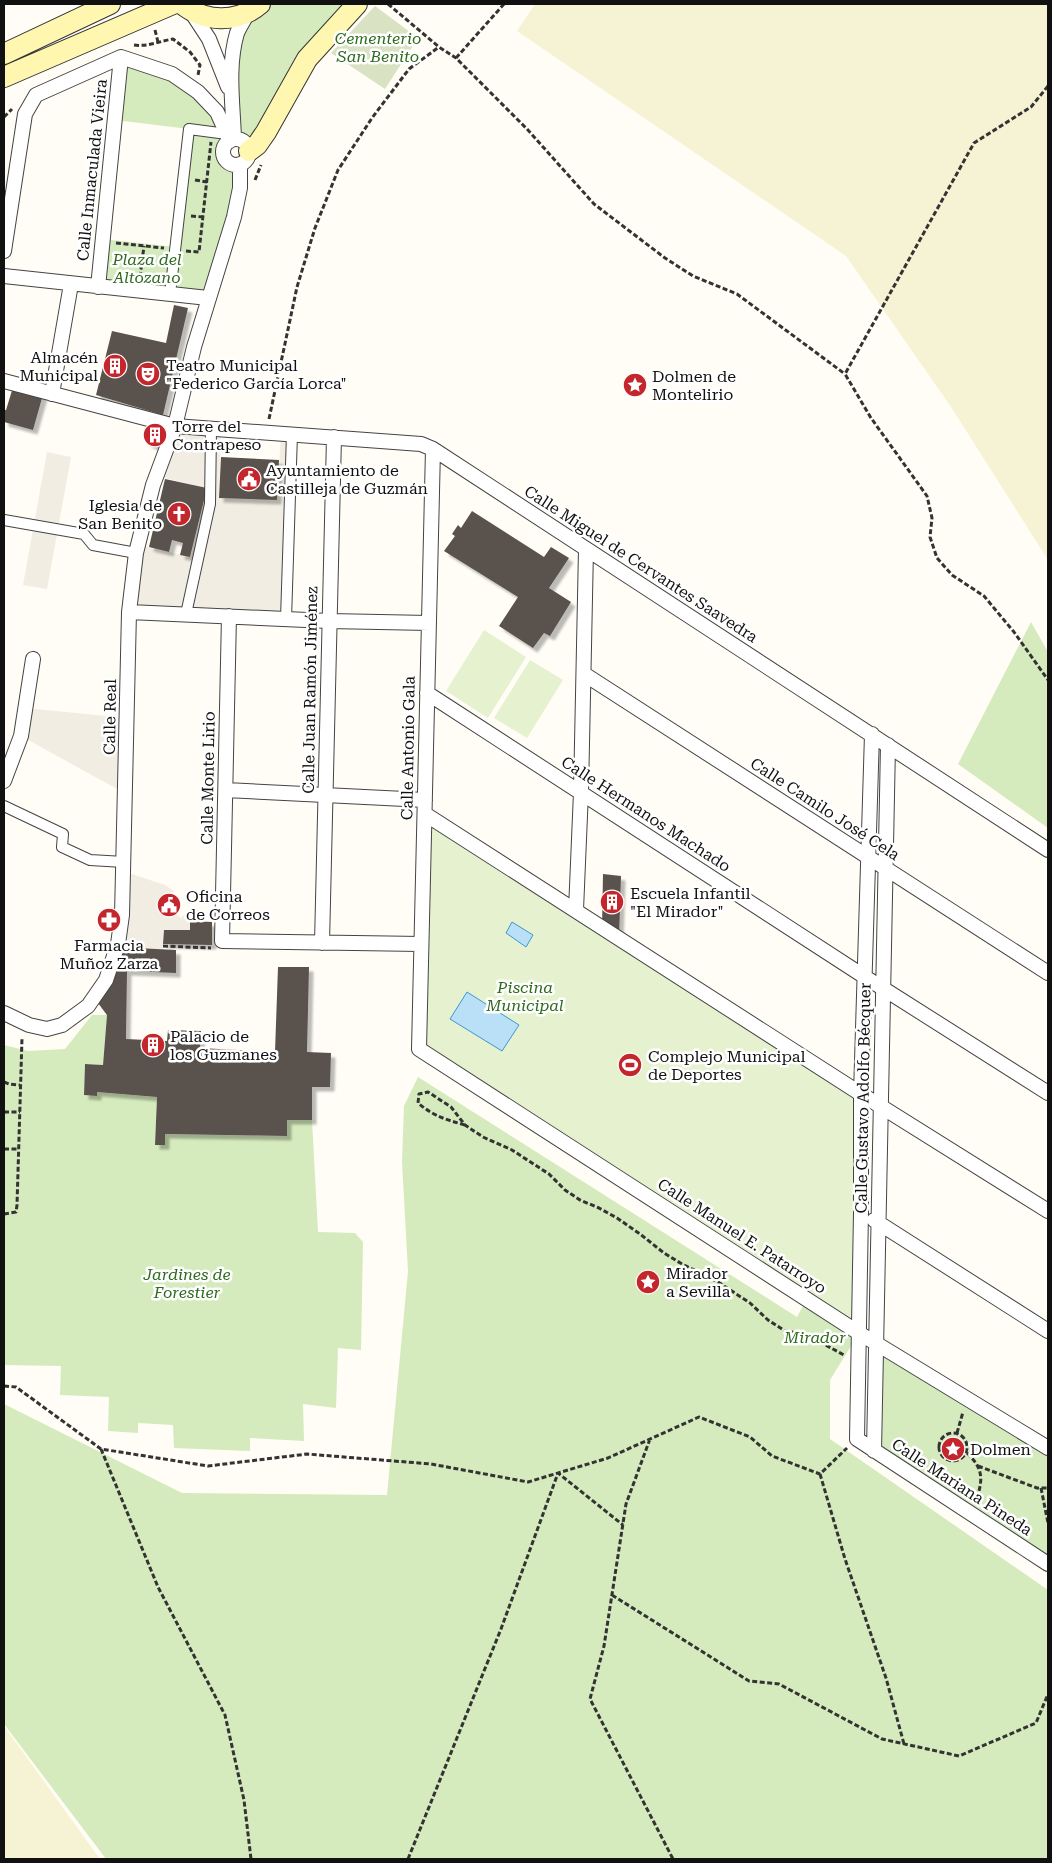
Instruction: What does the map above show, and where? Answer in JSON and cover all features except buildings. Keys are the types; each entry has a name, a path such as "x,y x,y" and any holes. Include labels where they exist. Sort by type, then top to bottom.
{"main road":[{"path":"4,54 110,4"},
{"path":"240,149 257,145 307,58 357,4"},
{"path":"4,78 182,6 203,16 218,19 234,17 254,8"}],"street":[{"path":"182,6 208,39 224,73 233,102"},
{"path":"233,102 231,78 238,32 254,8"},
{"path":"4,251 8,193 25,114 36,95 121,57 172,74 198,92 217,112 240,149"},
{"name":"Calle Inmaculada Vieira","path":"98,287 121,57"},
{"name":"Calle Real","path":"4,1013 22,1022 47,1029 62,1025 88,1006 106,980 118,944 122,915 124,862 129,612 136,553 153,485 175,426 194,347 234,217 240,188 240,149 233,102"},
{"path":"170,294 189,129 212,132 240,149"},
{"path":"4,276 208,298"},
{"path":"52,394 71,284"},
{"name":"Calle Miguel de Cervantes Saavedra","path":"4,381 175,426 421,444 433,449 1048,850"},
{"path":"186,614 210,504 211,428"},
{"path":"286,619 292,434"},
{"name":"Calle Juan Ramón Jiménez","path":"322,943 334,437"},
{"name":"Calle Antonio Gala","path":"419,1048 433,449"},
{"path":"4,520 84,534 93,545 136,553"},
{"path":"576,910 581,792 586,549"},
{"path":"129,612 429,624"},
{"name":"Calle Monte Lirio","path":"222,941 229,616"},
{"path":"4,781 21,736 34,659"},
{"name":"Calle Camilo José Cela","path":"584,674 1048,973"},
{"name":"Calle Hermanos Machado","path":"427,692 865,977 1048,1093"},
{"name":"Calle Gustavo Adolfo Bécquer","path":"856,1439 861,1212 861,1094 872,734"},
{"name":"Calle Gustavo Adolfo Bécquer","path":"874,1450 888,745"},
{"path":"226,790 325,796 425,807 576,910 881,1107 1048,1211"},
{"path":"4,806 63,834 62,847 90,860 124,862"},
{"path":"222,941 421,944"},
{"name":"Calle Manuel E. Patarroyo","path":"419,1048 859,1333 1048,1448"},
{"path":"861,1212 1048,1330"},
{"name":"Calle Mariana Pineda","path":"856,1439 1048,1564"}],"path":[{"path":"388,4 439,47 456,58 527,129 594,204 665,258 693,276 737,294 845,374 871,418 927,496 932,518 930,537 937,558 952,575 984,596 1014,632 1048,680"},
{"path":"456,58 504,4"},
{"path":"266,432 297,287 315,228 338,170 372,118 409,70 439,47"},
{"path":"845,374 974,143 1031,107 1048,86"},
{"path":"103,241 199,252 212,132"},
{"path":"240,149 254,181"},
{"path":"138,291 144,246"},
{"path":"163,946 213,948 222,941"},
{"path":"4,1214 16,1212 22,1022"},
{"path":"4,1082 20,1085"},
{"path":"465,1125 434,1115 418,1103 419,1094 428,1092 444,1102 465,1125 483,1137 512,1150 549,1174 565,1190 580,1200 617,1218 682,1264 718,1282 750,1303 768,1320 785,1331 805,1334 846,1356"},
{"path":"4,1112 20,1112"},
{"path":"4,1149 18,1149"},
{"path":"4,1386 16,1386 101,1449 208,1466 307,1454 431,1464 528,1482 608,1458 699,1417 750,1437 772,1456 820,1474"},
{"path":"957,1433 967,1399"},
{"path":"957,1433 965,1439 968,1448 967,1453 961,1460 952,1462 940,1454 939,1445 944,1436 957,1433"},
{"path":"650,1438 626,1504 604,1646 590,1700 673,1859"},
{"path":"820,1474 856,1439"},
{"path":"101,1449 158,1587 225,1715 244,1800 251,1859"},
{"path":"967,1453 978,1466 981,1473 980,1488 970,1513"},
{"path":"978,1466 1015,1481 1048,1488"},
{"path":"558,1473 623,1525"},
{"path":"408,1859 501,1629 558,1473"},
{"path":"820,1474 845,1559 886,1678 904,1744"},
{"path":"1041,1488 1048,1523"},
{"path":"612,1595 749,1681 780,1684 882,1739 904,1744 958,1756 1036,1723 1048,1694"}],"shaded area":[{"path":"535,4 1048,4 1048,560 951,407 846,256 517,31"},
{"path":"175,426 221,429 219,498 277,500 281,433 292,434 286,619 129,612 138,545 191,557 207,488 156,476"},
{"path":"47,452 71,457 47,589 23,585"},
{"path":"25,708 127,718 126,794 21,736"},
{"path":"123,871 165,885 174,891 165,904 181,918 185,914 190,921 190,930 164,930 163,950 117,947"},
{"path":"4,1726 100,1859 4,1859"}],"green space":[{"path":"260,4 357,4 266,132 245,143 238,139 233,56"},
{"name":"Cementerio San Benito","path":"375,6 418,38 385,89 331,53"},
{"name":"Plaza del Altozano","path":"121,57 198,92 227,143 224,152 226,159 232,163 240,164 208,298 98,287 103,239 175,247 189,129 115,120"},
{"path":"1031,622 1048,652 1048,828 958,764"},
{"path":"484,630 526,657 488,718 446,691"},
{"path":"530,660 563,680 527,738 494,718"},
{"name":"Complejo Municipal de Deportes","path":"425,814 861,1094 859,1333 419,1049"},
{"name":"Jardines de Forestier","path":"92,1015 107,1015 103,1065 85,1064 84,1095 96,1096 97,1092 157,1097 155,1145 165,1145 165,1134 287,1136 287,1120 312,1120 318,1232 355,1233 363,1242 361,1350 338,1348 336,1408 303,1404 304,1441 250,1438 250,1451 174,1448 173,1425 138,1423 138,1433 108,1431 109,1397 60,1395 61,1366 4,1365 4,1045 28,1051 65,1049"},
{"name":"Mirador","path":"418,1077 797,1317 807,1299 859,1333 830,1380 830,1439 1048,1590 1048,1859 106,1859 4,1724 4,1404 182,1493 387,1495 408,1271 402,1162 404,1106"},
{"path":"876,1343 1048,1448 1048,1564 874,1451"}],"water":[{"path":"512,922 533,935 526,947 506,933"},
{"path":"467,992 519,1025 502,1051 450,1019"}],"place":[{"name":"Almacén Municipal","path":"115,366"},
{"name":"Teatro Municipal \"Federico García Lorca\"","path":"148,374"},
{"name":"Dolmen de Montelirio","path":"635,385"},
{"name":"Torre del Contrapeso","path":"155,435"},
{"name":"Ayuntamiento de Castilleja de Guzmán","path":"249,479"},
{"name":"Iglesia de San Benito","path":"179,514"},
{"name":"Escuela Infantil \"El Mirador\"","path":"612,902"},
{"name":"Oficina de Correos","path":"169,905"},
{"name":"Farmacia Muñoz Zarza","path":"109,920"},
{"name":"Palacio de los Guzmanes","path":"153,1045"},
{"name":"Complejo Municipal de Deportes","path":"630,1065"},
{"name":"Mirador a Sevilla","path":"648,1282"},
{"name":"Dolmen","path":"953,1449"}],"park label":[{"name":"Piscina Municipal","path":"525,996"}]}
